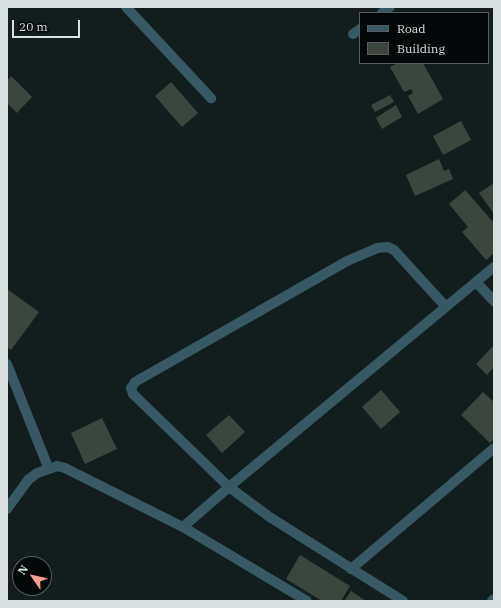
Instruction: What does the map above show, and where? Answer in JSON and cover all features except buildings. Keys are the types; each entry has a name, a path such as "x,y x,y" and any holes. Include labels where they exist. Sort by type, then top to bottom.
{"street":[{"path":"126,7 212,98"},
{"path":"403,601 271,518 229,487 133,394 131,388 135,382 347,261 367,251 382,246 392,248 397,252 446,307"},
{"path":"183,527 229,487 477,283 494,267"},
{"path":"477,283 494,300"},
{"path":"7,364 48,467"},
{"path":"351,569 494,448"},
{"path":"7,510 28,480 48,467 57,466 65,468 183,527 307,601"}]}
